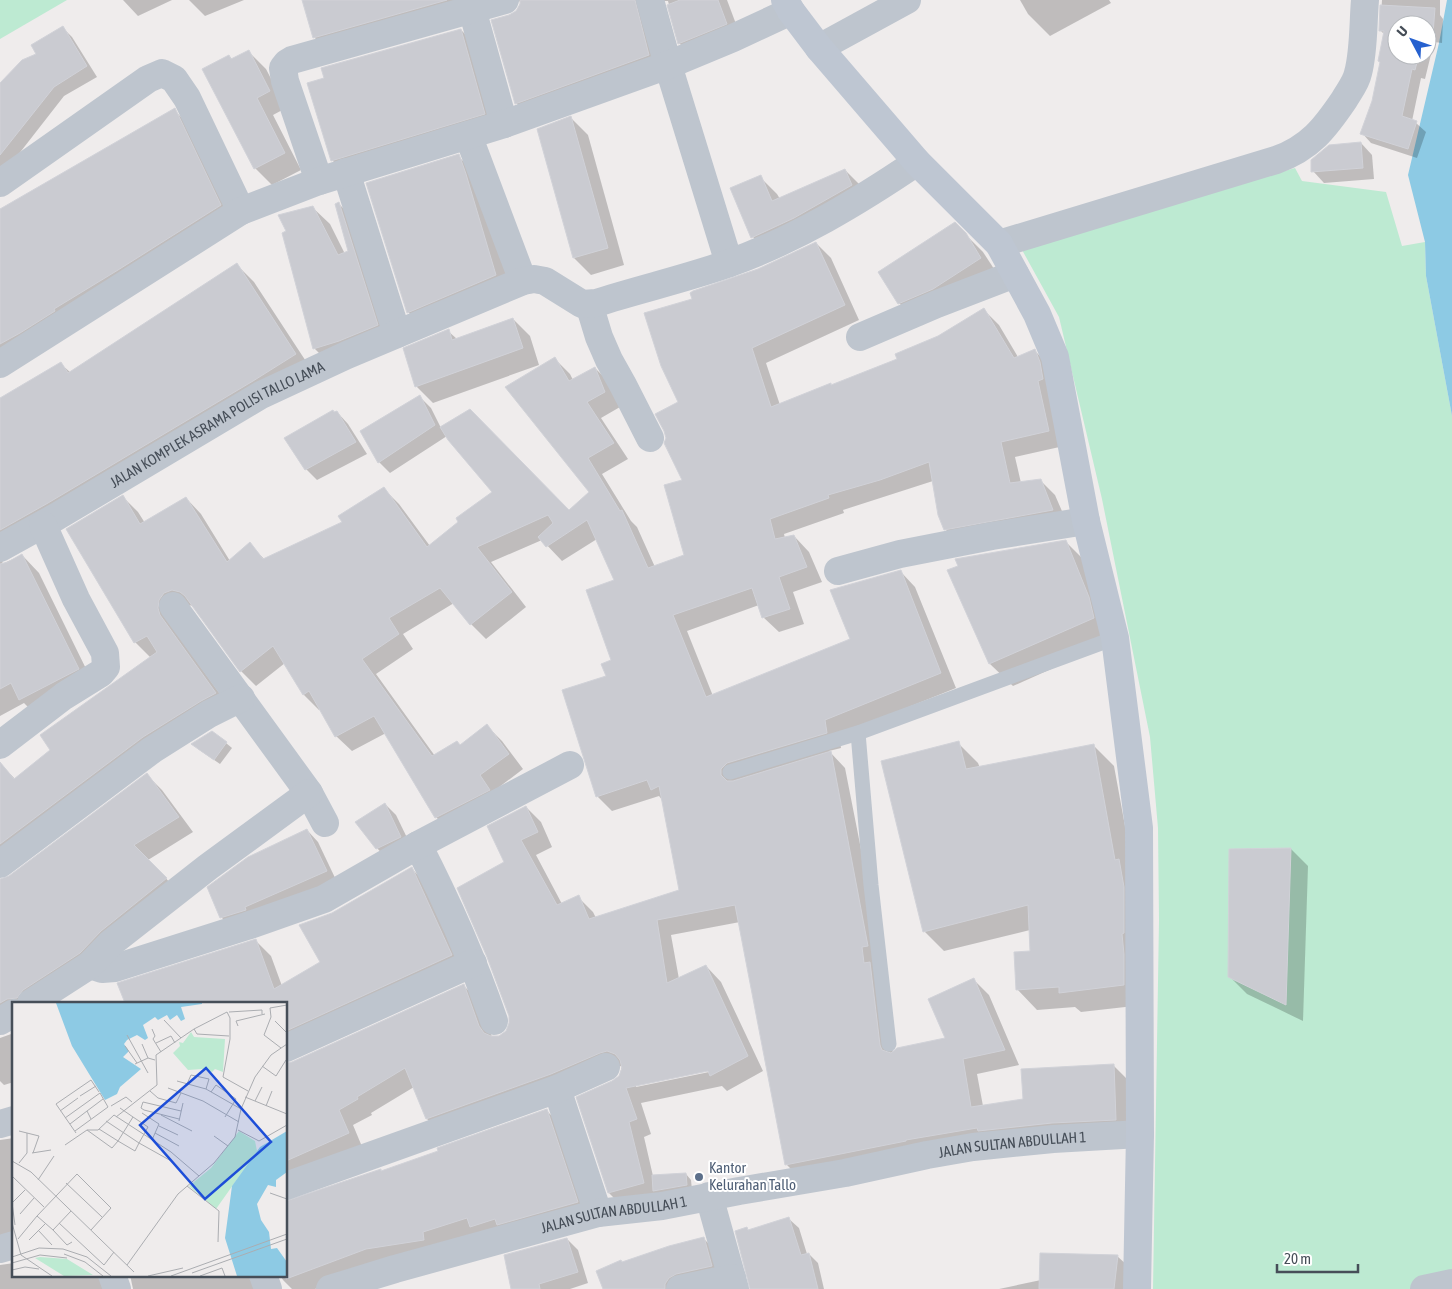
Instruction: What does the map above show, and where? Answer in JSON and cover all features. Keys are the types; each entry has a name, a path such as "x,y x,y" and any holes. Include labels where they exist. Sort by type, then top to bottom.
{"street":[{"path":"319,181 285,81 283,68 287,62 505,0"},
{"path":"650,0 729,263"},
{"path":"819,48 907,0"},
{"path":"999,244 1276,160 1296,152 1320,132 1333,116 1358,76 1365,0"},
{"path":"0,364 241,211 319,181 504,124 668,65 733,38 788,6 819,48 917,162 999,244 1037,314 1055,357 1086,521 1115,638 1139,828 1140,1134 1137,1289"},
{"path":"472,9 504,124"},
{"path":"0,183 148,78 162,73 174,79 187,98 241,211"},
{"path":"468,134 523,281"},
{"path":"650,438 609,360 599,337 589,304 705,272 729,263 805,230 845,208 917,162"},
{"path":"346,172 396,334"},
{"path":"860,337 937,304 1015,274"},
{"name":"JALAN KOMPLEK ASRAMA POLISI TALLO LAMA","path":"0,548 44,525 260,395 347,354 523,281 534,279 546,281 582,304 589,304"},
{"path":"838,571 909,552 1086,521"},
{"path":"0,745 64,696 101,673 106,667 105,653 76,599 44,525"},
{"path":"172,606 309,793 325,823"},
{"path":"0,864 152,750 209,714 241,698"},
{"path":"90,965 102,969 115,968 324,899 418,845 570,765"},
{"path":"33,1002 90,965 111,943 200,873 309,793"},
{"path":"418,845 474,963 494,1021"},
{"path":"288,1047 474,963"},
{"path":"0,1021 12,1014"},
{"path":"288,1185 557,1089 606,1066"},
{"path":"557,1089 598,1213"},
{"name":"JALAN SULTAN ABDULLAH 1","path":"330,1289 394,1269 598,1213 662,1206 709,1196 845,1173 973,1147 1053,1139 1140,1134"},
{"path":"680,1289 733,1284 709,1196"},
{"path":"0,1250 12,1246"},
{"path":"112,1276 117,1289"},
{"path":"263,1276 268,1289"},
{"path":"1424,1289 1452,1283"}],"lane":[{"path":"730,772 858,733 1115,638"},
{"path":"858,733 871,885 890,1044"}],"green space":[{"path":"0,0 67,0 0,39"},
{"path":"1295,168 1302,181 1386,192 1402,246 1425,242 1426,276 1452,416 1452,1289 1153,1289 1159,920 1158,828 1150,737 1102,499 1059,317 1021,248"}],"water":[{"path":"1447,0 1452,0 1452,416 1426,276 1425,242 1408,175 1434,65 1437,65"}],"building":[{"path":"302,0 447,0 313,38"},
{"path":"520,0 635,0 649,55 515,104 491,20 516,11"},
{"path":"680,0 718,0 727,24 678,44 667,5"},
{"path":"1380,5 1435,8 1434,15 1387,15 1387,65 1416,65 1415,70 1412,69 1402,116 1417,121 1408,149 1360,134 1372,101 1380,62 1378,61 1384,31 1379,31"},
{"path":"63,26 87,66 54,87 0,155 0,83 22,60 36,54 31,45"},
{"path":"461,29 485,114 331,161 307,83 324,78 321,68"},
{"path":"249,50 270,91 257,98 285,153 254,169 202,69 229,55 231,59"},
{"path":"175,108 221,205 0,344 0,209"},
{"path":"571,116 608,248 573,258 537,129"},
{"path":"1361,142 1363,168 1311,172 1311,160 1329,145"},
{"path":"459,154 496,275 407,313 366,183"},
{"path":"845,169 852,185 794,218 751,238 730,188 761,175 772,201"},
{"path":"339,202 378,325 339,341 313,349 282,233 286,231 278,215 313,206 338,255 348,251 335,204"},
{"path":"955,222 966,233 981,258 933,289 898,304 878,272"},
{"path":"816,242 845,305 752,348 771,407 897,359 895,354 938,336 984,308 1014,358 1035,349 1043,379 1038,381 1049,431 1001,442 1010,483 1041,479 1053,510 944,530 938,515 929,462 880,480 828,495 829,498 770,519 775,539 794,535 807,567 779,577 790,609 762,618 752,588 673,615 706,697 850,639 830,590 901,570 941,673 825,720 827,733 727,763 721,769 721,775 727,781 733,781 831,751 868,946 862,947 864,963 870,962 882,1050 891,1053 897,1048 945,1038 928,999 974,978 1005,1050 963,1059 971,1107 1023,1099 1021,1069 1114,1064 1116,1120 1052,1123 978,1131 977,1128 906,1140 785,1165 735,905 657,920 667,983 706,965 748,1056 710,1076 708,1071 626,1088 637,1119 629,1122 644,1183 608,1193 576,1097 619,1076 622,1068 620,1060 615,1054 607,1051 551,1074 426,1119 405,1068 339,1110 349,1133 288,1160 288,1063 464,984 479,1026 484,1033 491,1036 499,1036 506,1031 509,1016 487,957 457,888 504,862 487,826 526,806 538,832 521,840 557,905 579,895 589,919 679,890 659,786 651,790 647,780 596,797 562,690 606,676 601,664 611,660 586,590 614,580 587,520 546,547 538,537 553,523 548,515 477,547 512,592 470,625 440,588 389,618 399,634 362,659 432,756 457,741 460,745 487,724 509,754 480,775 490,790 435,818 374,716 335,737 309,691 303,695 273,646 240,672 185,596 180,592 172,590 164,593 159,600 158,608 160,615 216,693 143,737 0,844 0,762 14,779 50,750 40,735 157,652 147,636 134,643 66,529 123,495 140,524 186,497 227,562 250,542 263,559 342,522 338,516 384,487 427,547 458,522 456,518 492,492 448,440 440,427 470,409 569,510 589,492 505,387 555,357 569,381 595,367 605,392 587,402 614,443 588,458 620,511 622,510 648,568 684,555 664,485 682,480 664,443 666,438 664,431 655,414 678,402 661,366 644,313 692,299 690,293 693,291 758,269"},
{"path":"237,263 296,354 0,530 0,398 61,362 68,373"},
{"path":"513,318 523,348 415,387 403,348 449,329 452,340"},
{"path":"420,395 435,425 378,463 360,431"},
{"path":"333,410 334,412 337,411 356,442 305,470 284,438"},
{"path":"1066,540 1089,597 1094,618 989,664 947,570 958,566 955,559"},
{"path":"22,554 79,669 19,700 11,683 0,689 0,564"},
{"path":"212,731 227,742 214,760 191,744"},
{"path":"959,741 966,769 1094,744 1115,860 1119,859 1124,887 1124,933 1122,934 1124,985 1059,993 1059,987 1016,990 1014,952 1030,951 1028,905 923,932 881,761"},
{"path":"147,773 179,817 134,845 167,878 101,931 80,953 23,990 17,998 7,999 0,1003 0,879 9,876"},
{"path":"385,803 401,837 376,849 355,822"},
{"path":"307,829 327,871 245,907 246,910 220,918 207,887 248,857"},
{"path":"1291,848 1286,1005 1228,977 1229,849"},
{"path":"412,867 452,955 288,1030 288,1002 125,1002 117,983 256,939 274,989 320,962 299,925 332,913"},
{"path":"547,1109 578,1202 497,1225 495,1219 470,1227 467,1218 423,1232 424,1240 366,1249 286,1279 286,1276 288,1276 288,1200 438,1151 437,1148"},
{"path":"686,1173 687,1185 653,1191 652,1175"},
{"path":"789,1217 801,1255 809,1253 818,1289 750,1289 735,1231 747,1227 748,1230"},
{"path":"704,1237 712,1266 676,1274 669,1278 665,1284 665,1289 603,1289 596,1271 621,1260 622,1262 669,1246"},
{"path":"567,1238 578,1272 539,1284 540,1289 511,1289 504,1255"},
{"path":"1040,1253 1118,1255 1114,1289 1039,1289"}],"place":[{"name":"Kantor Kelurahan Tallo","path":"699,1177"}]}
